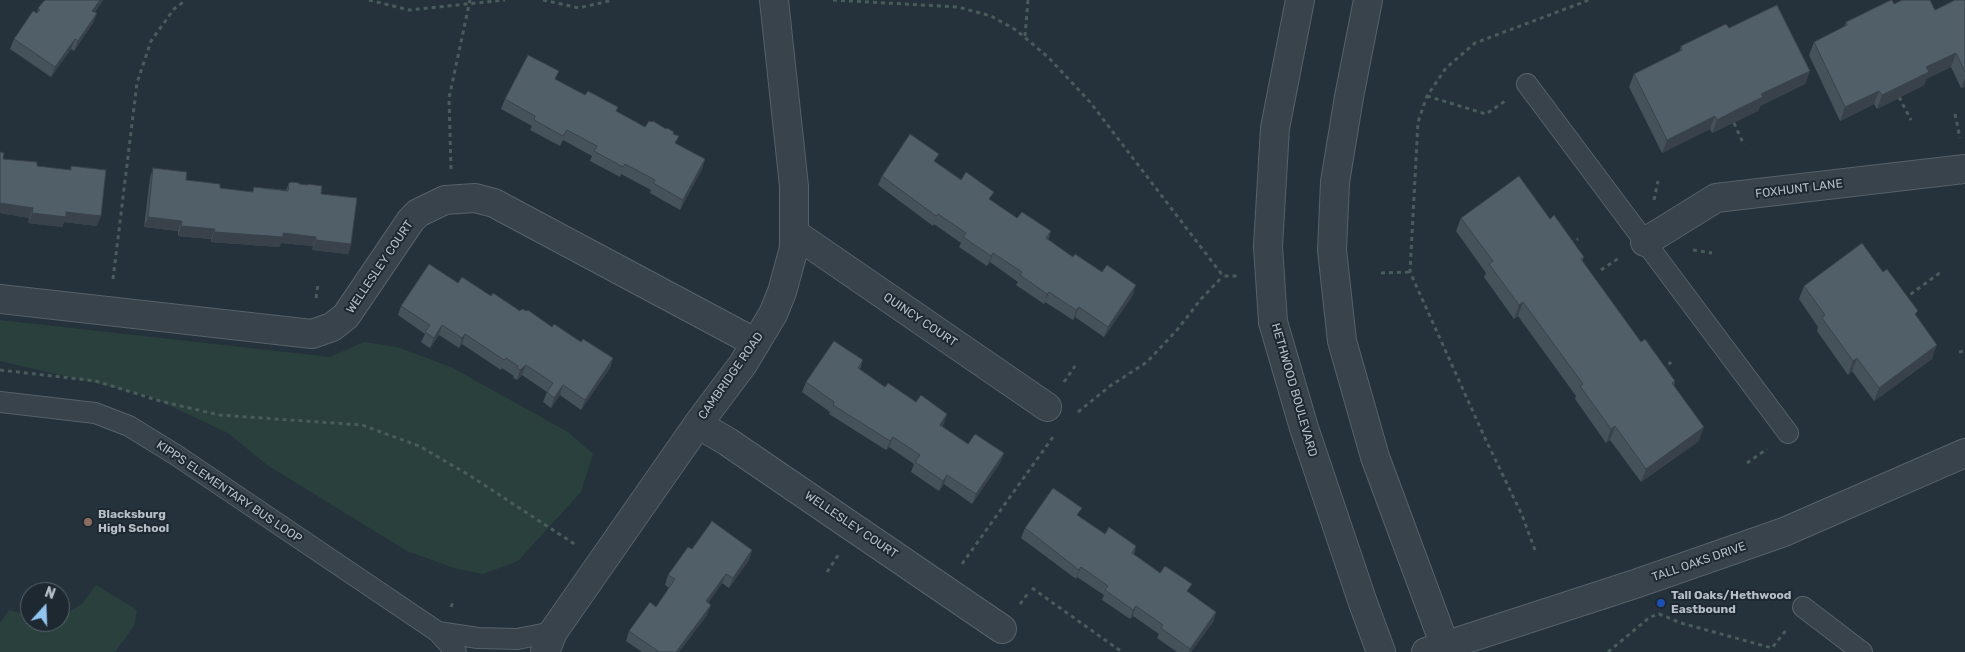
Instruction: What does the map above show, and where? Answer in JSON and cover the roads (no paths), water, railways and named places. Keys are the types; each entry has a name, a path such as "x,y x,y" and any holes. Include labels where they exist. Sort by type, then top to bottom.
{"street":[{"name":"CAMBRIDGE ROAD","path":"549,642 698,424 743,364 773,314 782,292 794,248 794,186 774,0"},
{"name":"HETHWOOD BOULEVARD","path":"1300,0 1275,128 1268,246 1273,322 1304,428 1381,652"},
{"path":"1368,0 1335,182 1332,250 1342,341 1375,457 1436,649"},
{"name":"FOXHUNT LANE","path":"1633,249 1716,198 1963,157"},
{"name":"WELLESLEY COURT","path":"0,299 312,334 332,327 346,316 411,220 418,213 445,200 475,198 494,203 756,343"},
{"name":"QUINCY COURT","path":"794,233 1047,407"},
{"name":"WELLESLEY COURT","path":"698,424 736,447 1002,629"},
{"name":"TALL OAKS DRIVE","path":"1436,649 1635,584 1784,532 1965,454"}],"lane":[{"path":"1527,84 1633,249 1788,433"},
{"name":"KIPPS ELEMENTARY BUS LOOP","path":"0,402 95,413 129,426 438,632 456,652"},
{"path":"1804,607 1862,652"},
{"name":"KIPPS ELEMENTARY BUS LOOP","path":"438,632 478,638 549,642"}],"place":[{"name":"Blacksburg High School","path":"88,522"},
{"name":"Tall Oaks/Hethwood Eastbound","path":"1661,603"}]}
